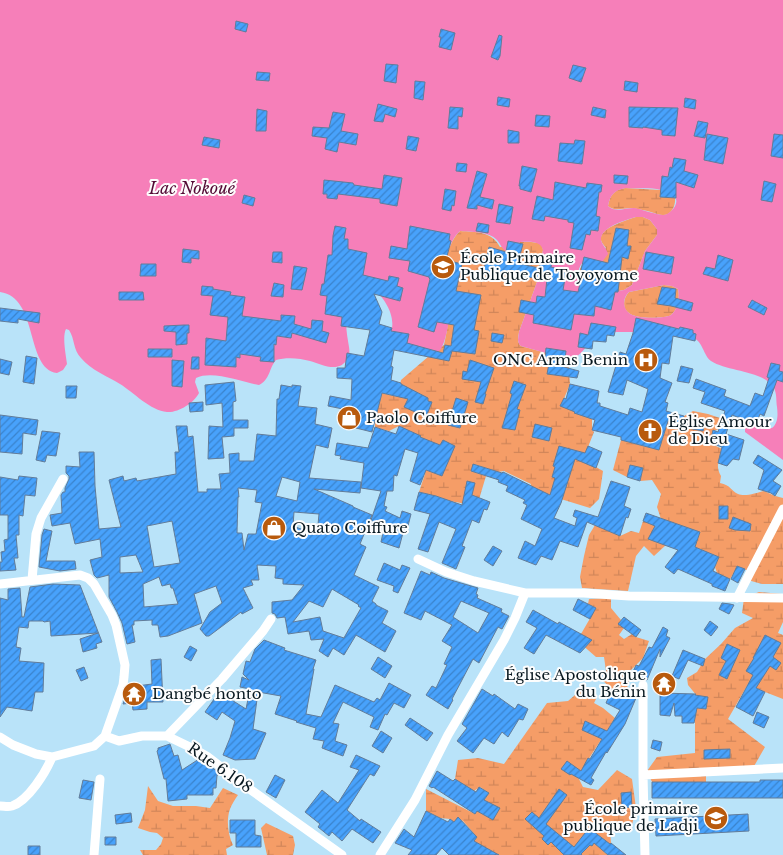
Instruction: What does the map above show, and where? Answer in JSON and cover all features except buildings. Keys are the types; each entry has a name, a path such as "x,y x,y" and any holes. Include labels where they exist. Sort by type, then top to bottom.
{"street":[{"path":"32,580 36,534 41,518 63,479"},
{"path":"737,598 783,509"},
{"path":"418,560 474,581 525,593 584,592 630,596 783,598"},
{"path":"0,584 80,575 88,578 94,584 112,615 125,665 124,677 105,736 94,746 52,757 36,754 0,737"},
{"path":"380,855 415,800 448,735 504,640 525,593"},
{"path":"167,736 222,679 263,631 271,618"},
{"path":"644,685 643,774 645,855"},
{"name":"Rue 6.108","path":"105,736 120,741 142,736 167,736 194,749 208,757 342,855"},
{"path":"0,806 12,806 28,795 46,770 52,757"},
{"path":"643,774 783,768"},
{"path":"94,855 100,779"}],"green space":[{"path":"625,188 661,190 675,197 674,206 669,213 663,215 631,208 613,209 608,206 613,194"},
{"path":"636,217 650,220 657,229 657,235 645,251 632,285 624,290 613,292 582,286 579,277 582,265 589,258 606,248 601,240 603,233 616,224"},
{"path":"460,231 478,232 488,235 500,247 517,245 520,242 539,243 542,245 543,250 537,282 519,332 518,342 521,346 568,359 570,384 561,406 592,419 592,430 594,432 588,447 596,467 603,471 599,499 590,508 529,491 531,484 504,471 498,472 474,464 471,471 486,476 477,506 419,492 425,474 421,438 399,426 389,431 375,427 375,419 382,393 398,397 401,380 444,345 449,310 437,288 449,249"},
{"path":"664,285 678,289 678,303 671,315 650,318 633,315 625,309 625,300 629,292"},
{"path":"693,411 723,419 719,429 713,431 710,443 722,449 718,466 721,476 720,483 741,495 764,491 783,498 783,584 762,584 744,579 748,571 738,566 730,579 717,573 715,567 719,557 695,547 700,532 670,522 666,545 654,556 644,546 636,556 628,591 582,588 580,577 584,556 589,535 595,525 620,536 631,531 639,533 643,521 658,527 661,519 657,507 661,494 652,480 640,481 643,468 630,465 627,477 613,470 621,440 659,450 668,421 682,425 684,416"},
{"path":"759,592 783,595 783,622 778,633 783,635 783,699 748,684 728,719 765,747 753,768 706,768 706,782 652,782 647,771 657,757 695,753 695,714 697,708 706,709 708,698 697,696 688,685 687,678 697,672 705,659 735,628 753,618 742,613 744,598"},
{"path":"611,598 611,608 621,620 619,624 624,628 619,635 624,639 632,634 649,641 643,658 631,670 626,693 612,689 602,680 606,671 604,657 596,657 580,643 581,634 596,608 588,604 589,599"},
{"path":"582,689 592,690 597,697 594,703 615,718 578,777 583,787 598,790 617,770 632,779 636,808 631,829 610,830 611,843 604,852 608,855 459,855 477,837 458,818 454,822 426,811 426,789 475,814 489,793 480,787 474,791 455,779 458,760 478,758 504,764 547,703 568,701"},
{"path":"148,786 158,801 173,806 210,808 223,788 238,795 232,805 228,818 228,827 233,845 226,849 227,855 143,855 140,850 156,850 163,838 157,833 138,828 145,810"},
{"path":"266,823 293,836 295,845 293,855 267,855 261,828"}],"water":[{"name":"Lac Nokoué","path":"0,0 783,0 783,460 745,432 745,428 748,427 772,428 774,426 777,413 774,388 769,382 754,374 718,365 711,361 699,342 693,338 666,333 613,332 598,337 578,356 568,359 521,346 518,340 519,332 537,282 543,250 542,247 534,242 520,242 508,253 494,237 489,235 480,232 460,231 456,235 446,257 437,288 449,309 444,342 440,350 429,356 390,334 392,328 391,314 381,296 371,287 350,307 347,314 349,356 342,365 334,367 310,361 284,358 276,360 263,383 259,385 227,377 203,376 196,378 195,382 199,393 197,397 185,407 171,412 161,411 142,401 120,384 89,366 78,355 69,330 66,329 64,337 67,364 63,370 57,373 47,369 35,347 21,306 12,297 0,292","holes":["626,188 661,190 675,197 676,203 671,211 664,215 634,208 620,210 608,206 613,194 618,190","636,217 643,217 650,220 657,229 657,235 645,251 632,285 624,290 613,292 582,286 579,280 579,268 583,262 602,262 608,254 602,244 602,235 614,225","664,285 672,286 678,289 678,303 671,315 650,318 632,315 624,305 629,292"]}],"place":[{"name":"École Primaire Publique de Toyoyome","path":"443,267"},
{"name":"ONC Arms Benin","path":"646,360"},
{"name":"Paolo Coiffure","path":"349,418"},
{"name":"Église Amour de Dieu","path":"650,431"},
{"name":"Quato Coiffure","path":"274,528"},
{"name":"Église Apostolique du Bénin","path":"664,684"},
{"name":"Dangbé honto","path":"134,694"},
{"name":"École primaire publique de Ladji","path":"716,818"}]}
